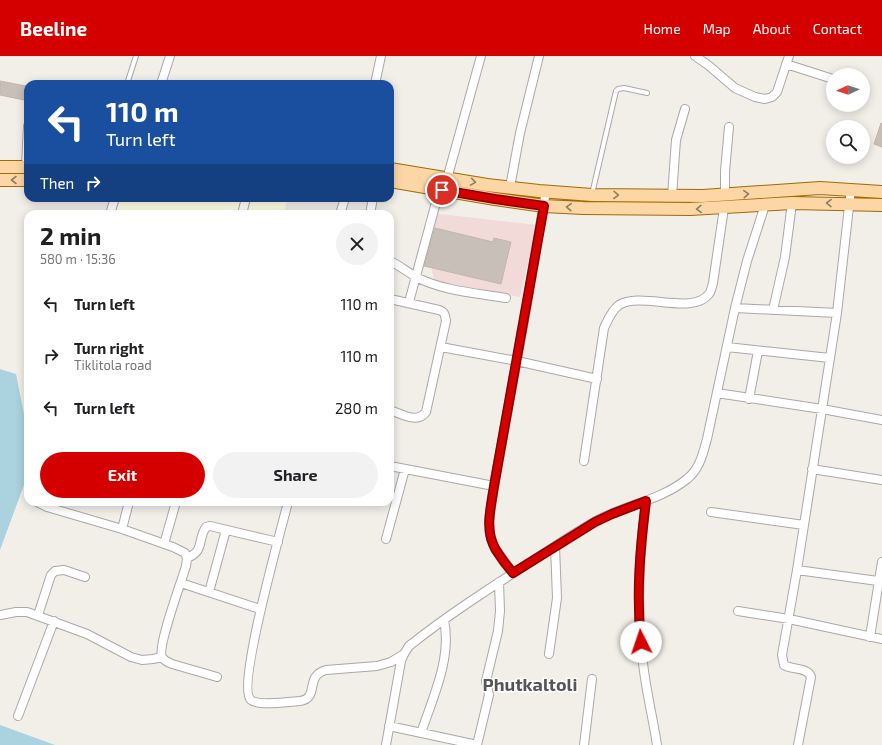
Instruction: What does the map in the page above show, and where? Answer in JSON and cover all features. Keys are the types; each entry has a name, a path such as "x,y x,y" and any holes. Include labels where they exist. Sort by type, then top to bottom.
{"main road":[{"path":"0,167 24,167"},
{"path":"394,170 510,187 592,195 725,195 803,189 851,189 882,192"},
{"path":"0,180 24,180"},
{"path":"394,182 544,206 582,208 724,208 792,203 882,205"}],"street":[{"path":"162,80 170,56"},
{"path":"376,80 381,56"},
{"path":"447,178 481,56"},
{"path":"510,187 520,133 539,56"},
{"path":"695,56 708,64 735,88 755,97 765,99 772,97 777,92 789,56"},
{"path":"786,64 826,77"},
{"path":"672,196 676,140 685,109"},
{"path":"725,195 724,171 729,127"},
{"path":"798,745 811,676 807,671 784,665 782,660 837,313 851,189"},
{"path":"409,302 435,206 442,190"},
{"path":"513,573 495,549 490,535 489,521 546,191"},
{"path":"773,310 785,256 792,203"},
{"path":"386,745 399,670 404,654 409,646 499,582 556,546 595,522 677,487 689,478 697,468 703,455 707,439 726,347 747,261 765,204"},
{"path":"584,461 604,328 611,313 620,305 632,301 688,304 700,301 709,294 713,283 724,208"},
{"path":"394,263 417,277 456,290 506,298"},
{"path":"394,300 409,302 443,312 446,322 426,412 423,416 417,418 394,411"},
{"path":"735,308 837,313"},
{"path":"441,347 517,361 597,379"},
{"path":"726,347 830,358"},
{"path":"749,399 758,351"},
{"path":"717,393 882,420"},
{"path":"394,467 494,486"},
{"path":"386,539 405,469"},
{"path":"812,469 882,480"},
{"path":"646,501 640,564 640,631 643,664 657,745"},
{"path":"45,506 122,529 180,549 185,553 187,558 161,649 162,657 172,664 217,677"},
{"path":"122,529 128,506"},
{"path":"164,544 175,506"},
{"path":"287,506 260,609 247,690 248,697 252,701 259,703 281,703 306,699 310,695 315,676 320,672 326,670 377,666 391,662 404,654"},
{"path":"711,512 804,525"},
{"path":"187,558 196,553 206,527 210,526 278,542"},
{"path":"209,592 226,530"},
{"path":"549,654 557,598 556,546"},
{"path":"870,637 882,562"},
{"path":"38,615 51,575 55,571 64,570 85,577"},
{"path":"797,570 878,581"},
{"path":"389,726 477,745 488,695 486,682 500,618 499,582"},
{"path":"181,583 260,609"},
{"path":"738,611 789,619 882,639"},
{"path":"0,615 16,612 28,612 87,634 131,657 142,660 162,657"},
{"path":"421,733 444,664 446,632 444,620"},
{"path":"18,716 54,621"},
{"path":"584,745 592,679"}],"lane":[{"path":"128,80 136,56"},
{"path":"592,195 616,91 624,88 647,93"}],"shaded area":[{"path":"113,202 286,202 285,210 111,210"},
{"path":"431,213 537,225 520,297 434,281 425,232"}],"water":[{"path":"0,369 16,374 24,414 24,485 0,550"},
{"path":"0,725 55,745 0,745"}],"building":[{"path":"0,81 24,86 24,100 0,95"},
{"path":"881,123 882,124 882,147 874,144"},
{"path":"435,228 493,242 494,238 511,242 501,284 424,266"}],"district":[{"name":"Phutkaltoli","path":"530,685"}],"route":[{"path":"442,190 544,206 489,521 490,535 495,549 513,573 575,533 595,522 646,501 639,578 641,642"}]}
